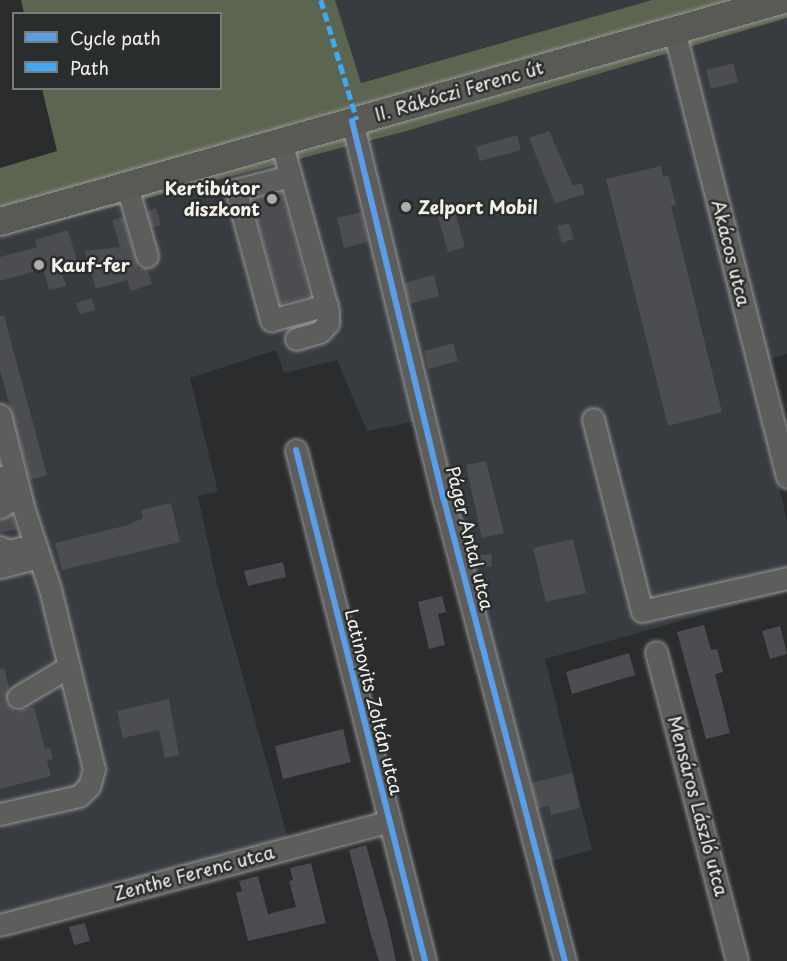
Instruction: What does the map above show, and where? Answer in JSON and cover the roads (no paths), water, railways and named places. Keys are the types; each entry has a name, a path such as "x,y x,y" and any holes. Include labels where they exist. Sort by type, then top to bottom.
{"main road":[{"name":"II. Rákóczi Ferenc út","path":"0,221 780,0"}],"street":[{"name":"Akácos utca","path":"674,30 783,446 787,477"},
{"name":"Páger Antal utca","path":"352,121 444,500 565,961"},
{"path":"281,141 327,305 328,322 320,332 296,339"},
{"path":"236,154 246,185"},
{"path":"290,176 246,185 236,190 271,320 327,305"},
{"path":"127,186 147,255"},
{"path":"0,415 94,768 91,781 78,796 0,814"},
{"path":"593,419 642,611 787,578"},
{"name":"Latinovits Zoltán utca","path":"296,450 388,822 425,961"},
{"path":"0,475 8,502 0,507"},
{"path":"0,547 8,551 38,551"},
{"path":"0,567 38,551"},
{"name":"Mensáros László utca","path":"656,652 737,961"},
{"path":"18,697 68,667"},
{"name":"Zenthe Ferenc utca","path":"0,925 388,822"}],"place":[{"name":"Kertibútor diszkont","path":"272,199"},
{"name":"Zelport Mobil","path":"406,207"},
{"name":"Kauf-fer","path":"39,265"}]}
